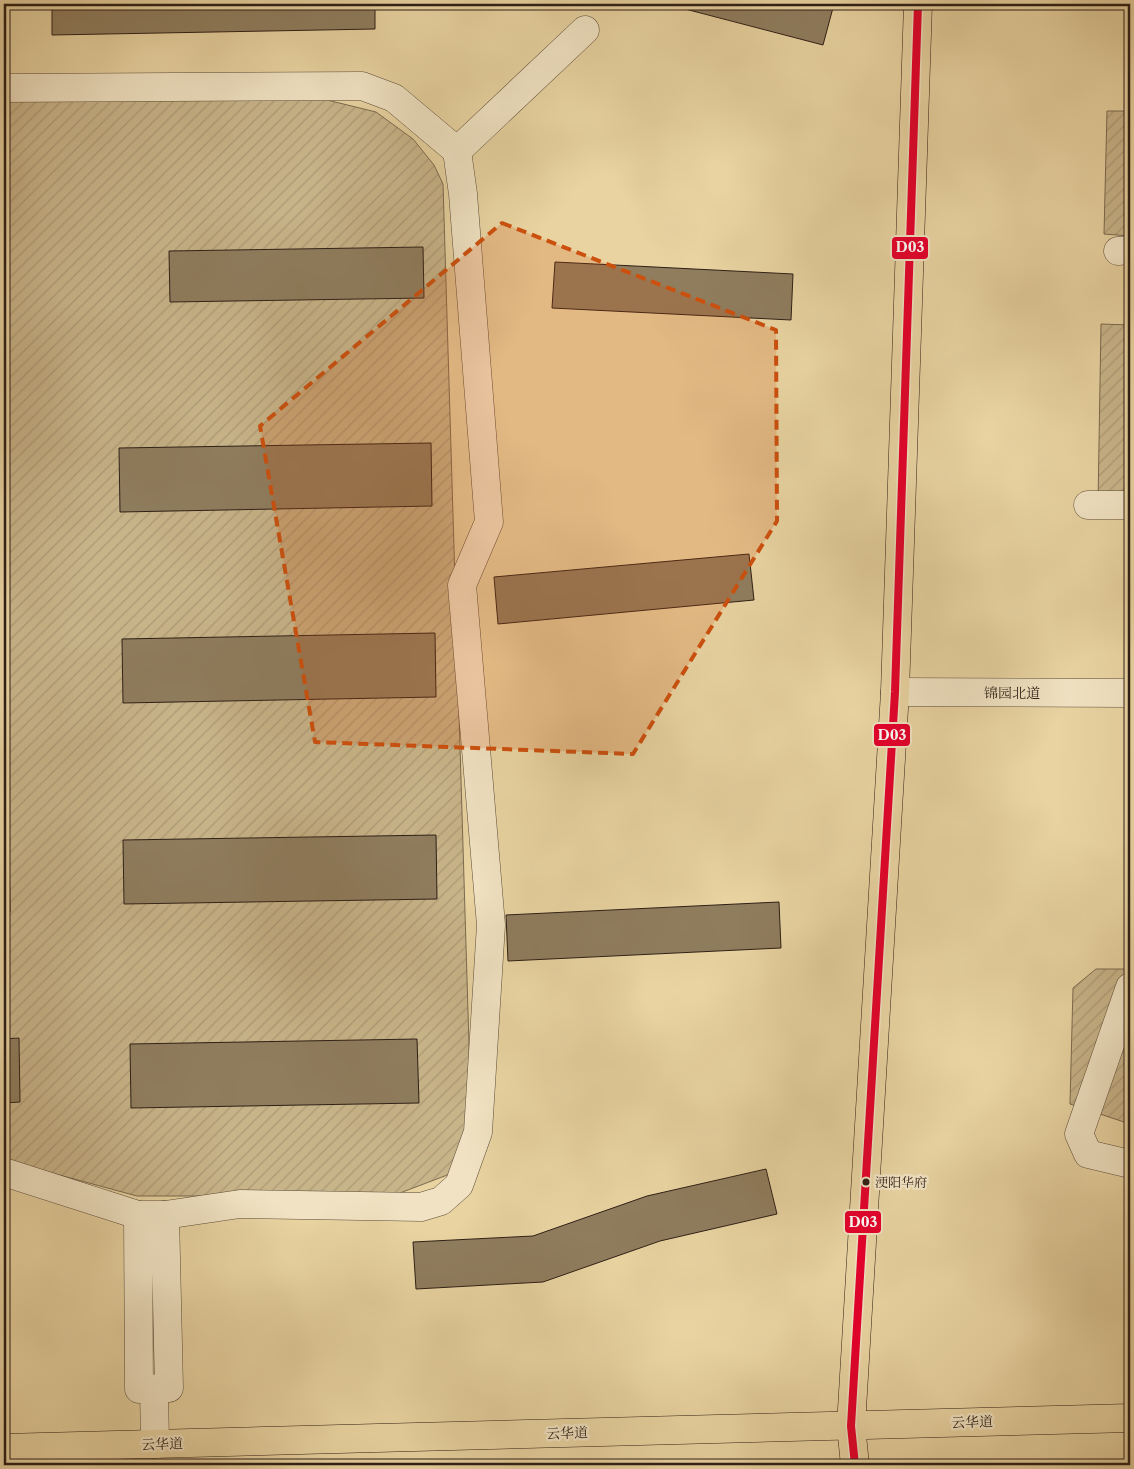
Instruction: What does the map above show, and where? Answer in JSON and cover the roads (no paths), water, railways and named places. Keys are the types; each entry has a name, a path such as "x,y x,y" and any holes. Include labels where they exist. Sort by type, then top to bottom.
{"main road":[{"path":"855,1465 851,1426 895,692 918,4"},
{"name":"云华道","path":"4,1448 65,1456 155,1444 1130,1418"}],"street":[{"path":"457,151 585,30"},
{"path":"4,88 362,86 394,98 457,151 463,194 489,522 462,586 491,925 478,1132 459,1185 441,1201 421,1207 240,1204 166,1214 138,1215 4,1172"},
{"path":"1088,505 1130,505"},
{"name":"锦园北道","path":"895,692 1130,693"},
{"path":"1130,987 1079,1134 1088,1154 1130,1164"},
{"path":"138,1215 138,1389 154,1390 169,1388 166,1214"},
{"path":"154,1390 155,1444"}],"place":[{"name":"浭阳华府","path":"866,1182"}]}
